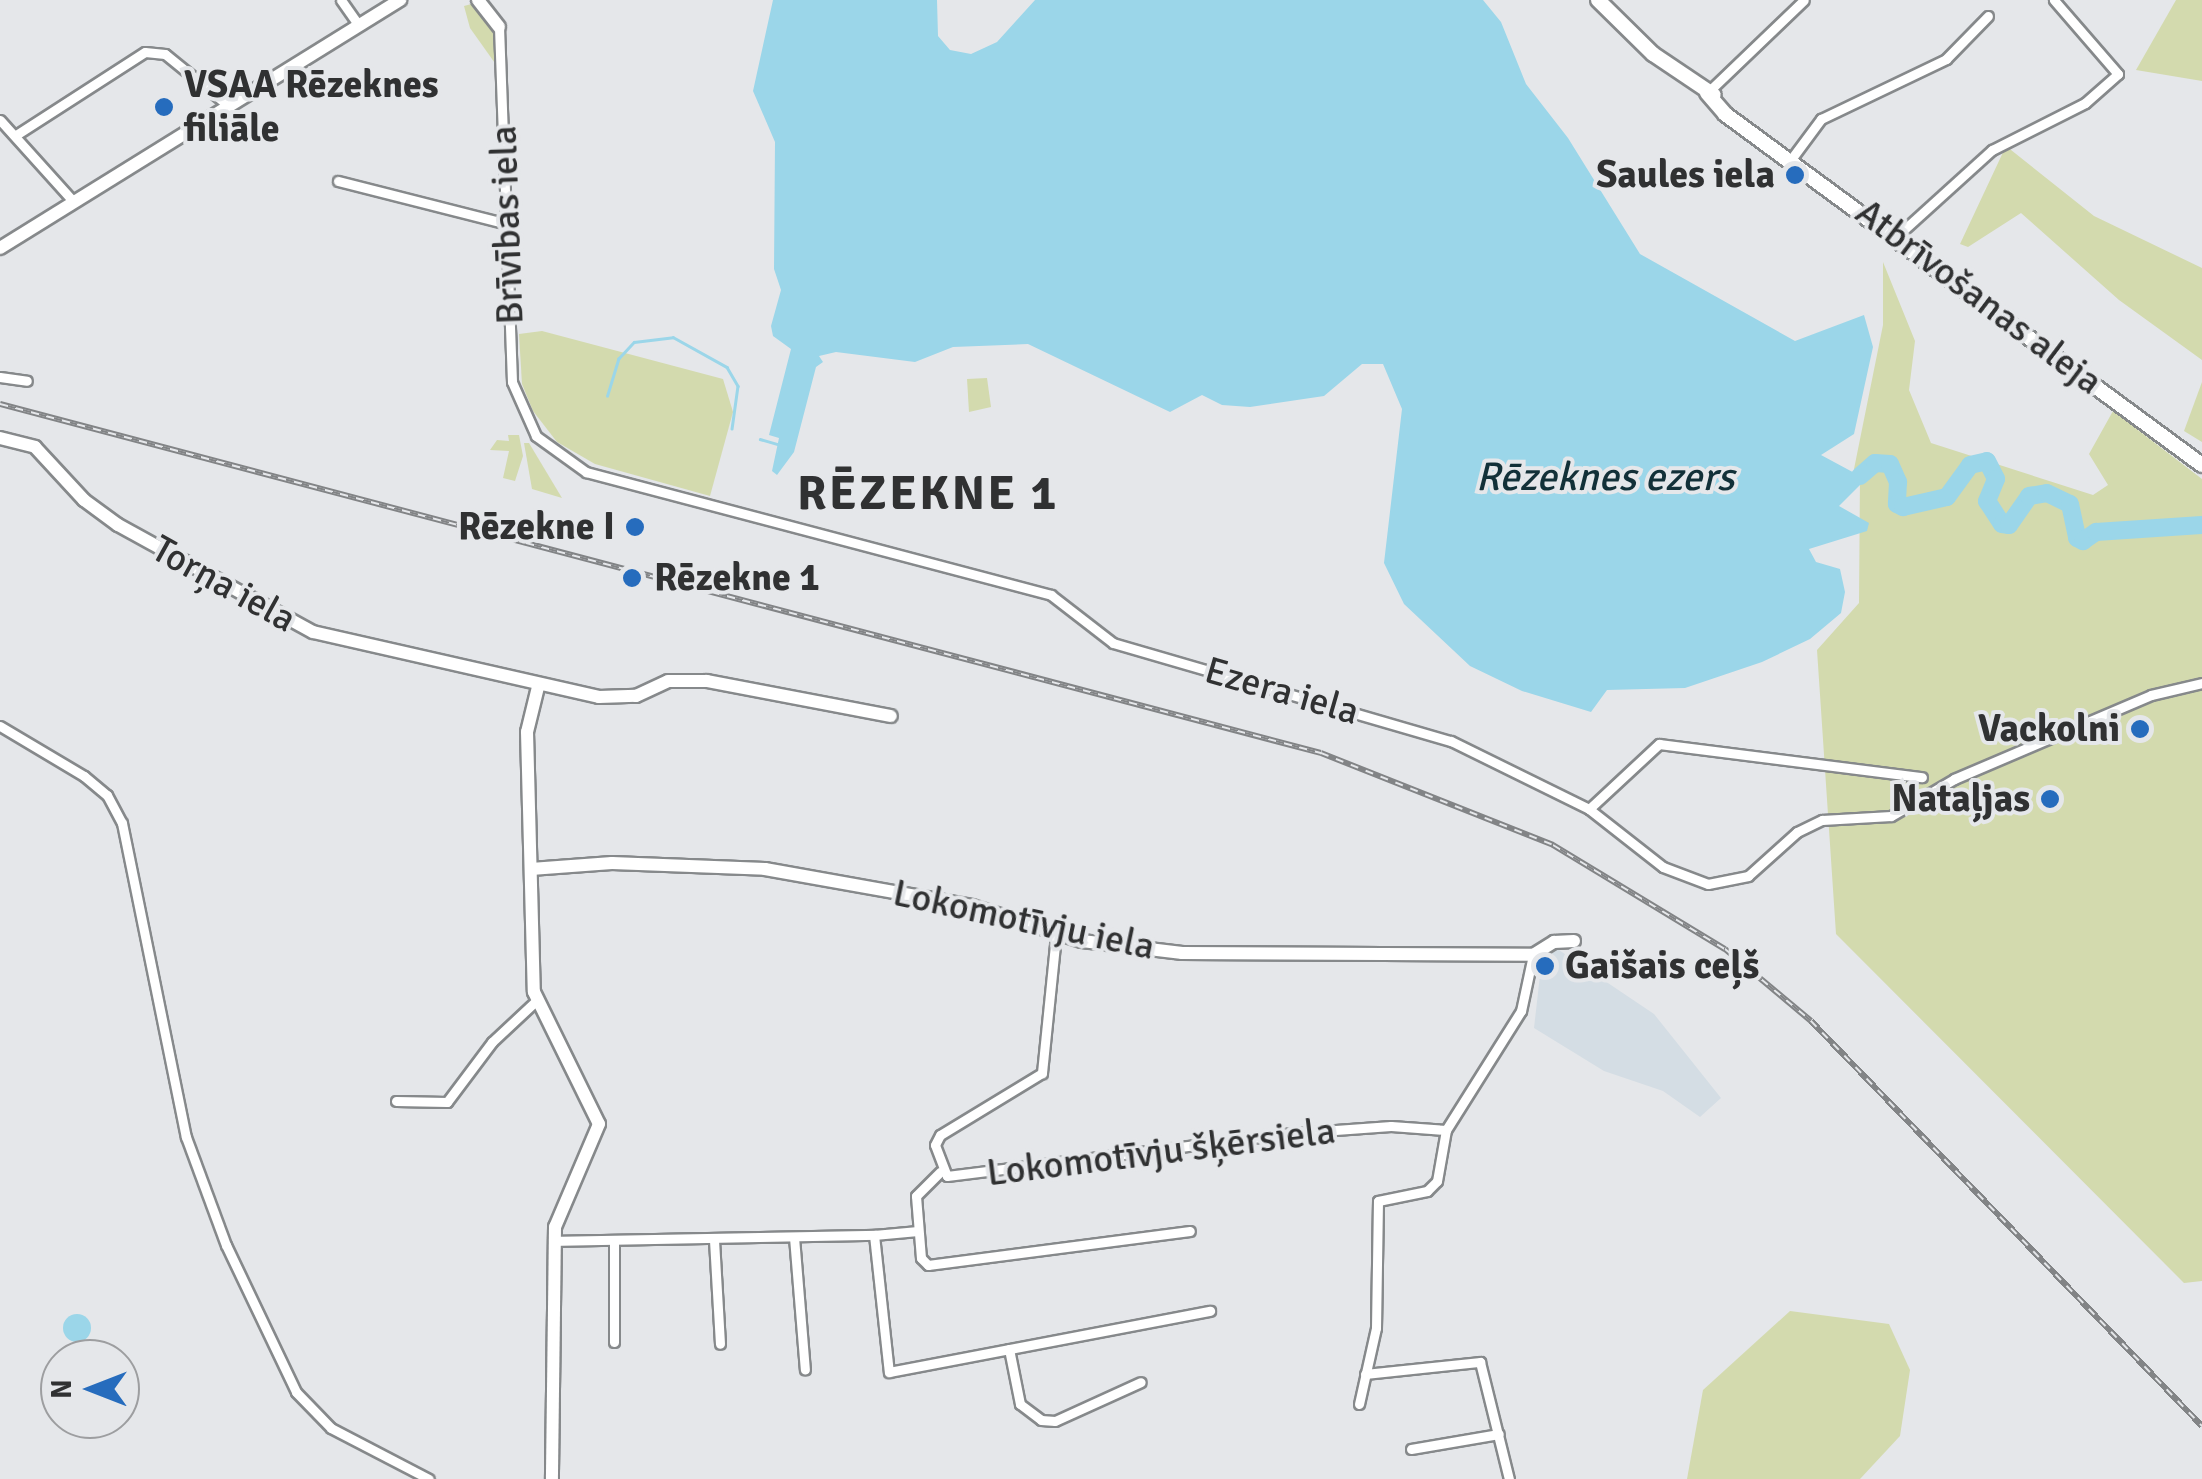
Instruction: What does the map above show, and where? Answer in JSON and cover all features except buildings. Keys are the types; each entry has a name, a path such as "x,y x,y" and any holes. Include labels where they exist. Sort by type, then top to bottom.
{"main road":[{"name":"Atbrīvošanas aleja","path":"1598,0 1626,31 2202,465"}],"street":[{"path":"341,0 358,24"},
{"path":"0,248 400,0"},
{"path":"478,0 499,27"},
{"path":"498,0 499,27"},
{"path":"1707,93 1804,0"},
{"path":"1897,236 1992,150 2085,104 2118,74 2054,0"},
{"path":"1792,158 1822,118 1946,59 1988,16"},
{"name":"Brīvības iela","path":"499,27 512,382 526,420"},
{"path":"16,135 144,52 164,54 229,106"},
{"path":"0,120 72,200"},
{"path":"338,181 484,223 508,224"},
{"path":"0,377 27,382"},
{"name":"Ezera iela","path":"526,420 549,450 586,472 1051,595 1113,643 1451,741 1588,809 1680,877 1728,883 1770,863 1797,832 1822,820 1892,816 1954,780 2151,695 2202,684"},
{"name":"Torņa iela","path":"0,438 35,447 84,500 118,525 202,567 286,622 538,688 623,698 668,681 707,681 891,716"},
{"path":"538,688 528,732 533,983 536,1001 600,1124 557,1218 552,1479"},
{"path":"0,726 84,776 107,795 122,823 186,1137 226,1245 296,1392 331,1428 428,1479"},
{"path":"1588,809 1659,744 1922,777"},
{"name":"Lokomotīvju iela","path":"531,869 612,864 766,870 972,906 1056,935 1182,953 1533,955 1554,942 1574,941"},
{"name":"Lokomotīvju šķērsiela","path":"940,1172 935,1145 940,1135 1042,1073 1056,935"},
{"path":"1359,1404 1376,1328 1377,1206 1385,1196 1432,1188 1446,1130 1521,1011 1533,955"},
{"path":"396,1101 447,1102 492,1042 536,1001"},
{"name":"Lokomotīvju šķērsiela","path":"940,1172 958,1178 1384,1126 1446,1130"},
{"name":"Lokomotīvju šķērsiela","path":"918,1231 917,1189 940,1172"},
{"path":"554,1241 614,1243 918,1231 920,1258 931,1265 1190,1231"},
{"path":"874,1235 889,1372 1210,1311"},
{"path":"794,1237 804,1370"},
{"path":"714,1240 720,1344"},
{"path":"614,1243 614,1342"},
{"path":"1009,1349 1020,1404 1040,1420 1054,1421 1141,1382"},
{"path":"1364,1374 1480,1362 1509,1479"},
{"path":"1411,1449 1499,1434"}],"shaded area":[{"path":"1544,940 1654,1014 1721,1098 1700,1117 1663,1091 1604,1071 1534,1028"}],"green space":[{"path":"2176,0 2202,0 2202,81 2136,70"},
{"path":"475,3 494,30 497,66 470,28 464,6"},
{"path":"2006,146 2094,216 2202,268 2202,360 2119,300 2021,213 1968,247 1960,244"},
{"path":"1883,262 1915,341 1909,390 1931,443 2093,495 2108,485 2089,454 2113,411 2202,479 2202,1281 2184,1283 1836,934 1817,650 1859,603 1860,476 1854,469 1883,325"},
{"path":"542,331 723,379 733,412 710,496 595,464 557,442 533,411 522,384 519,334"},
{"path":"987,378 991,407 969,412 967,379"},
{"path":"2202,382 2202,442 2184,431"},
{"path":"508,435 519,435 523,456 515,481 503,478 509,451 490,450 497,440 509,441"},
{"path":"524,443 529,443 562,498 532,489"},
{"path":"1790,1311 1889,1324 1910,1370 1900,1436 1860,1479 1687,1479 1703,1390"}],"water":[{"name":"Rēzeknes ezers","path":"773,0 937,0 938,36 950,50 971,54 997,42 1035,0 1483,0 1501,22 1526,84 1568,138 1640,254 1795,341 1864,315 1873,347 1854,434 1821,455 1860,476 1860,485 1839,506 1869,523 1867,531 1809,549 1816,562 1840,569 1845,592 1841,613 1810,639 1762,662 1685,688 1607,690 1591,712 1522,691 1470,666 1404,604 1384,563 1402,409 1383,364 1362,364 1324,396 1250,407 1222,405 1202,395 1170,412 1028,344 953,347 915,362 836,352 819,356 823,362 816,367 794,452 777,475 772,471 779,438 769,435 791,349 773,336 771,326 781,290 774,269 775,142 753,91"},
{"path":"71,1315 83,1315 90,1322 86,1339 68,1339 64,1334 64,1322"}],"waterway":[{"path":"607,396 618,359 634,342 673,337 727,367 738,386 732,429"},
{"path":"760,439 777,444"},
{"path":"1860,476 1875,463 1890,464 1898,482 1897,504 1903,507 1947,497 1970,465 1987,461 1996,479 1987,501 2002,524 2009,525 2029,496 2047,493 2070,504 2077,538 2083,541 2096,532 2202,525"}],"railway":[{"path":"0,404 1321,753 1553,845 1725,949 1811,1021 2202,1426"}],"place":[{"name":"VSAA Rēzeknes filiāle","path":"164,107"},
{"name":"Saules iela","path":"1795,175"},
{"name":"Rēzekne I","path":"635,527"},
{"name":"Rēzekne 1","path":"632,578"},
{"name":"Vackolni","path":"2140,729"},
{"name":"Nataļjas","path":"2050,799"},
{"name":"Gaišais ceļš","path":"1545,966"}],"district":[{"name":"RĒZEKNE 1","path":"928,494"}]}
